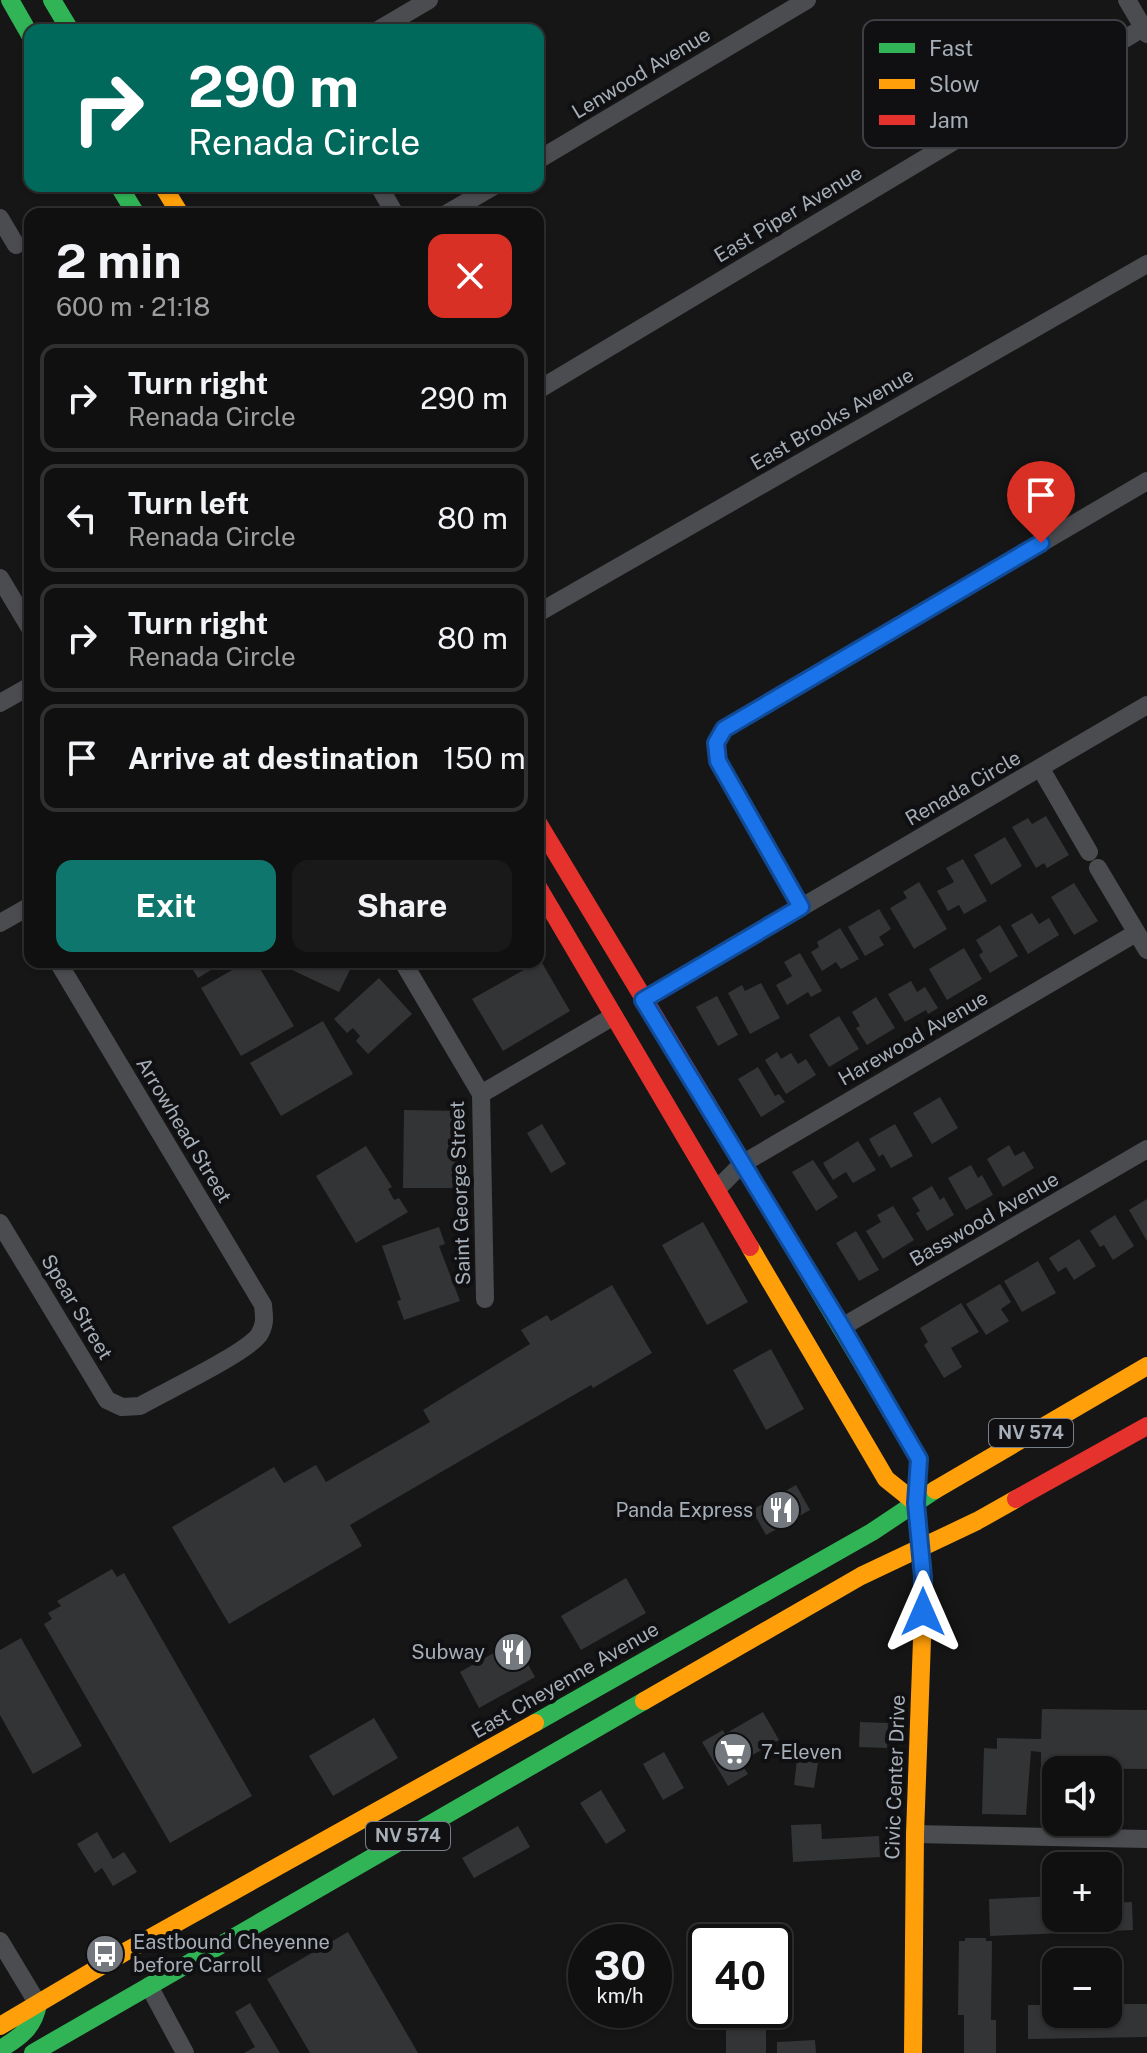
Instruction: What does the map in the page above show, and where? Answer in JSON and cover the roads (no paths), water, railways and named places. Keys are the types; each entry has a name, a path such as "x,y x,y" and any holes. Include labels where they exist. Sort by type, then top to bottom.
{"main road":[{"path":"10,0 24,24"},
{"path":"54,1 67,24"},
{"name":"Civic Center Drive","path":"544,833 919,1459 916,1503 924,1584 915,1834 913,2053"},
{"path":"544,897 886,1479 916,1503"},
{"path":"559,923 624,996 635,1001 643,1000"},
{"path":"614,1016 636,1021 691,1080"},
{"name":"East Cheyenne Avenue","path":"0,2026 873,1531 963,1472 1147,1366"},
{"name":"NV 574","path":"33,2053 861,1576 977,1521 1147,1426"},
{"path":"589,1731 594,1713 682,1640"},
{"path":"489,1788 561,1729 573,1701"},
{"path":"352,1870 384,1822 408,1795"},
{"path":"260,1922 331,1852 328,1840"},
{"path":"175,1945 230,1910 242,1898 245,1886"},
{"path":"149,1986 149,1969 155,1960"},
{"path":"0,2049 25,2034 32,2025 38,2004"}],"street":[{"path":"388,24 429,0"},
{"name":"Lenwood Avenue","path":"544,156 807,0"},
{"path":"1127,0 1145,31"},
{"name":"East Piper Avenue","path":"1127,42 1145,31"},
{"name":"East Piper Avenue","path":"544,386 947,148"},
{"path":"456,208 484,192"},
{"path":"0,218 16,245"},
{"name":"East Brooks Avenue","path":"544,610 1147,264"},
{"path":"801,907 718,761 716,743 724,729 1147,481"},
{"path":"0,578 24,618"},
{"path":"0,703 24,689"},
{"name":"Renada Circle","path":"643,1000 1147,705"},
{"path":"1041,769 1147,950"},
{"path":"0,923 24,912"},
{"name":"Harewood Avenue","path":"717,1189 742,1164 1136,933"},
{"name":"Arrowhead Street","path":"62,968 263,1305 265,1322 258,1337 242,1349 140,1406 122,1407"},
{"name":"Saint George Street","path":"407,968 481,1094 485,1299"},
{"path":"481,1094 614,1016"},
{"name":"Basswood Avenue","path":"842,1327 1147,1149"},
{"name":"Spear Street","path":"0,1223 107,1400 122,1407"},
{"path":"915,1834 1147,1839"},
{"path":"0,1941 38,2004"},
{"path":"149,1986 185,2053"}],"place":[{"name":"Panda Express","path":"781,1510"},
{"name":"Subway","path":"513,1652"},
{"name":"7-Eleven","path":"733,1752"},
{"name":"Eastbound Cheyenne before Carroll","path":"105,1954"}]}
